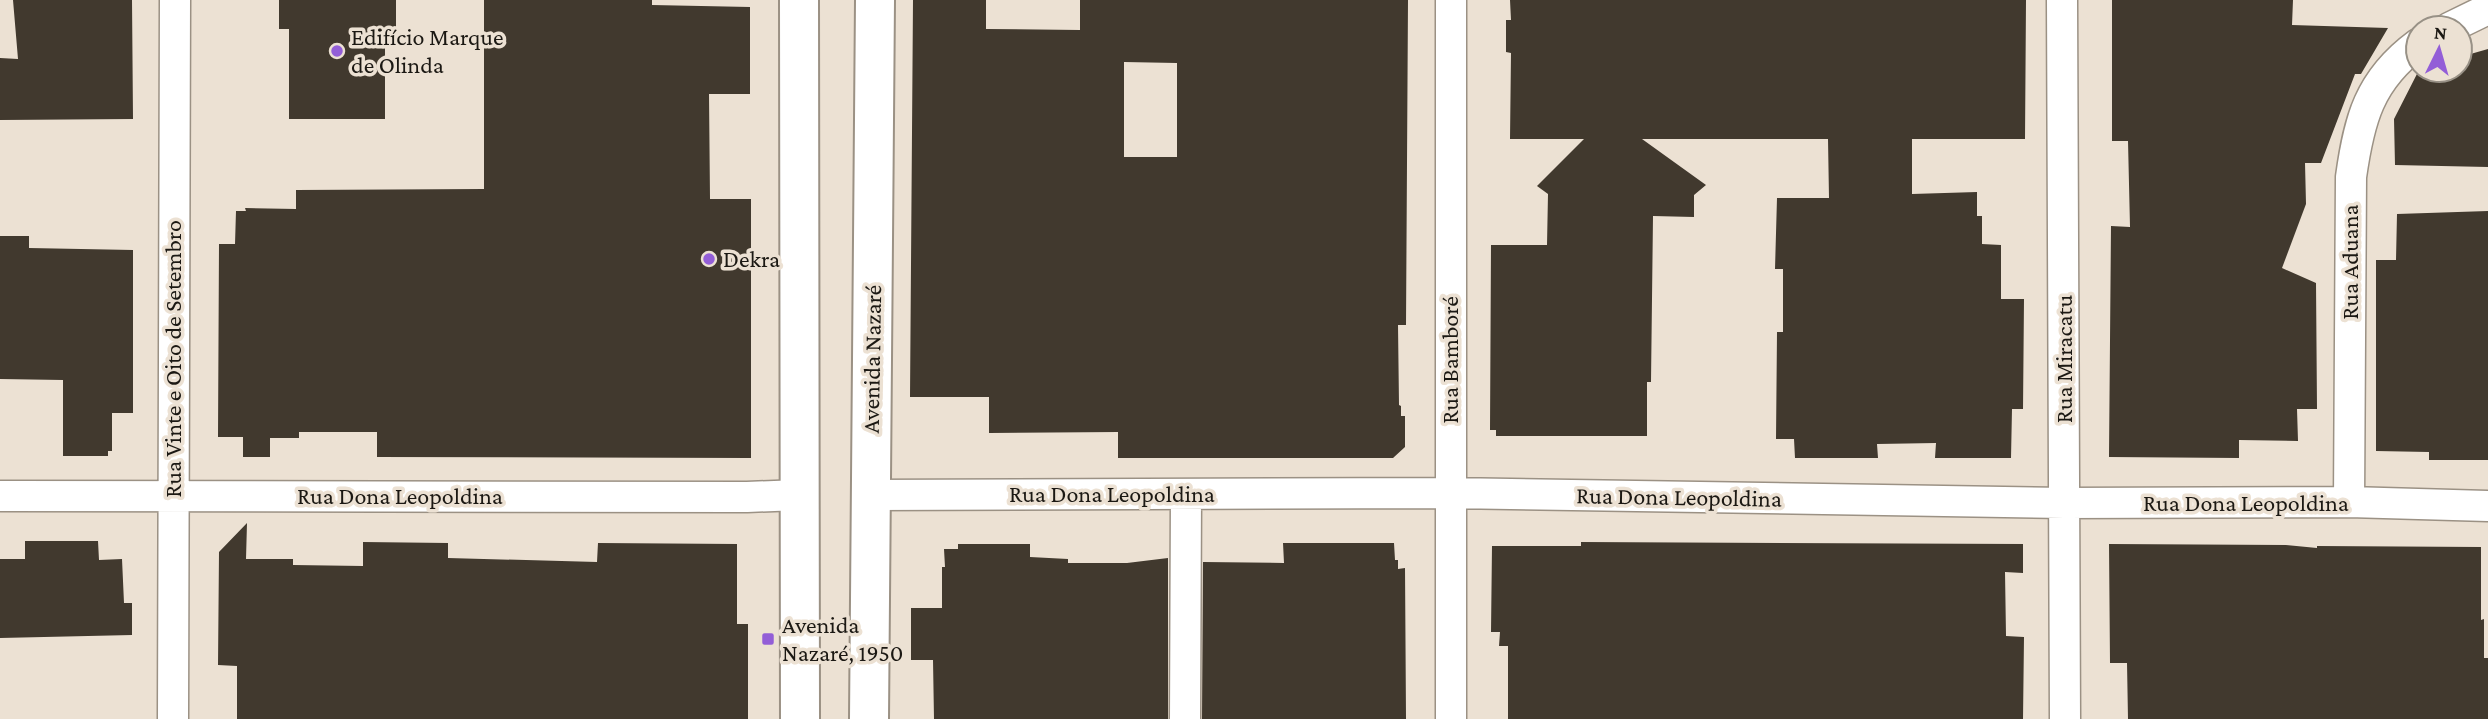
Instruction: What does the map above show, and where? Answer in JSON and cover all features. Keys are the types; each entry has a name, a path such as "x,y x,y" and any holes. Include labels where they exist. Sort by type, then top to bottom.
{"main road":[{"path":"799,0 800,719"},
{"name":"Avenida Nazaré","path":"869,719 875,0"}],"street":[{"name":"Rua Vinte e Oito de Setembro","path":"173,719 175,0"},
{"name":"Rua Bamboré","path":"1451,0 1451,719"},
{"name":"Rua Miracatu","path":"2062,0 2065,719"},
{"name":"Rua Aduana","path":"2349,502 2351,177 2357,134 2373,94 2404,54"},
{"name":"Rua Dona Leopoldina","path":"871,495 1450,493 2065,503 2349,502 2488,506"},
{"path":"1185,719 1186,494"},
{"name":"Rua Dona Leopoldina","path":"0,496 799,495"}],"building":[{"path":"13,0 132,0 133,119 0,120 0,58 18,59"},
{"name":"Edifício Marque de Olinda","path":"279,0 396,0 396,29 385,29 385,119 289,119 289,29 279,29"},
{"path":"484,0 652,0 652,5 750,7 750,94 709,94 710,199 751,199 751,458 377,457 377,432 299,432 299,438 270,438 270,457 243,457 243,437 218,437 219,244 235,244 236,211 246,211 245,208 296,209 296,190 484,189"},
{"path":"913,0 986,0 986,29 1080,30 1080,0 1408,0 1406,325 1398,325 1399,405 1401,416 1405,416 1405,447 1393,458 1118,458 1118,432 989,433 989,397 910,397","holes":["1124,62 1177,63 1177,157 1124,157"]},
{"path":"1510,0 2026,0 2025,139 1912,139 1912,194 1977,192 1977,216 1982,216 1982,244 2001,245 2001,299 2024,299 2023,409 2012,409 2011,458 1935,458 1936,443 1877,444 1878,458 1795,458 1794,439 1776,439 1777,332 1783,332 1783,269 1775,269 1777,198 1829,198 1828,139 1642,139 1706,185 1694,195 1694,217 1653,216 1651,382 1647,382 1647,436 1496,436 1496,430 1490,430 1491,245 1547,245 1548,194 1537,186 1584,139 1510,139 1511,53 1506,52 1506,20 1511,20"},
{"path":"2112,0 2293,0 2292,25 2388,28 2361,74 2355,74 2321,163 2305,163 2306,204 2282,268 2316,283 2317,409 2297,409 2298,441 2239,440 2239,458 2109,457 2111,226 2130,227 2128,141 2112,141"},
{"path":"2488,49 2488,167 2395,165 2394,119 2412,84 2474,84 2474,53"},
{"path":"2488,211 2488,460 2429,460 2429,452 2376,451 2376,260 2396,260 2397,214"},
{"path":"0,236 29,236 29,248 133,250 133,413 112,413 112,451 108,451 108,456 63,456 63,380 0,379"},
{"path":"247,523 246,559 293,559 293,565 363,566 363,542 448,543 448,558 597,562 598,543 737,544 737,624 748,624 748,719 237,719 237,666 218,665 219,552"},
{"path":"25,541 98,541 99,560 122,559 124,603 132,603 132,635 0,638 0,559 25,559"},
{"path":"1581,542 2023,544 2023,573 2005,572 2006,636 2024,637 2023,719 1508,719 1508,646 1499,646 1500,632 1491,632 1492,546 1581,546"},
{"path":"1283,543 1394,543 1398,569 1405,568 1406,719 1202,719 1203,562 1284,563"},
{"path":"958,544 1030,544 1030,557 1068,559 1068,563 1127,563 1168,558 1168,719 934,719 933,660 911,660 911,608 942,608 944,549 958,549"},
{"path":"2109,544 2286,545 2317,548 2481,547 2481,620 2484,619 2484,658 2488,658 2488,719 2128,719 2127,663 2110,663"}],"place":[{"name":"Edifício Marque de Olinda","path":"337,51"},
{"name":"Dekra","path":"709,259"},
{"name":"Avenida Nazaré, 1950","path":"768,639"}]}
